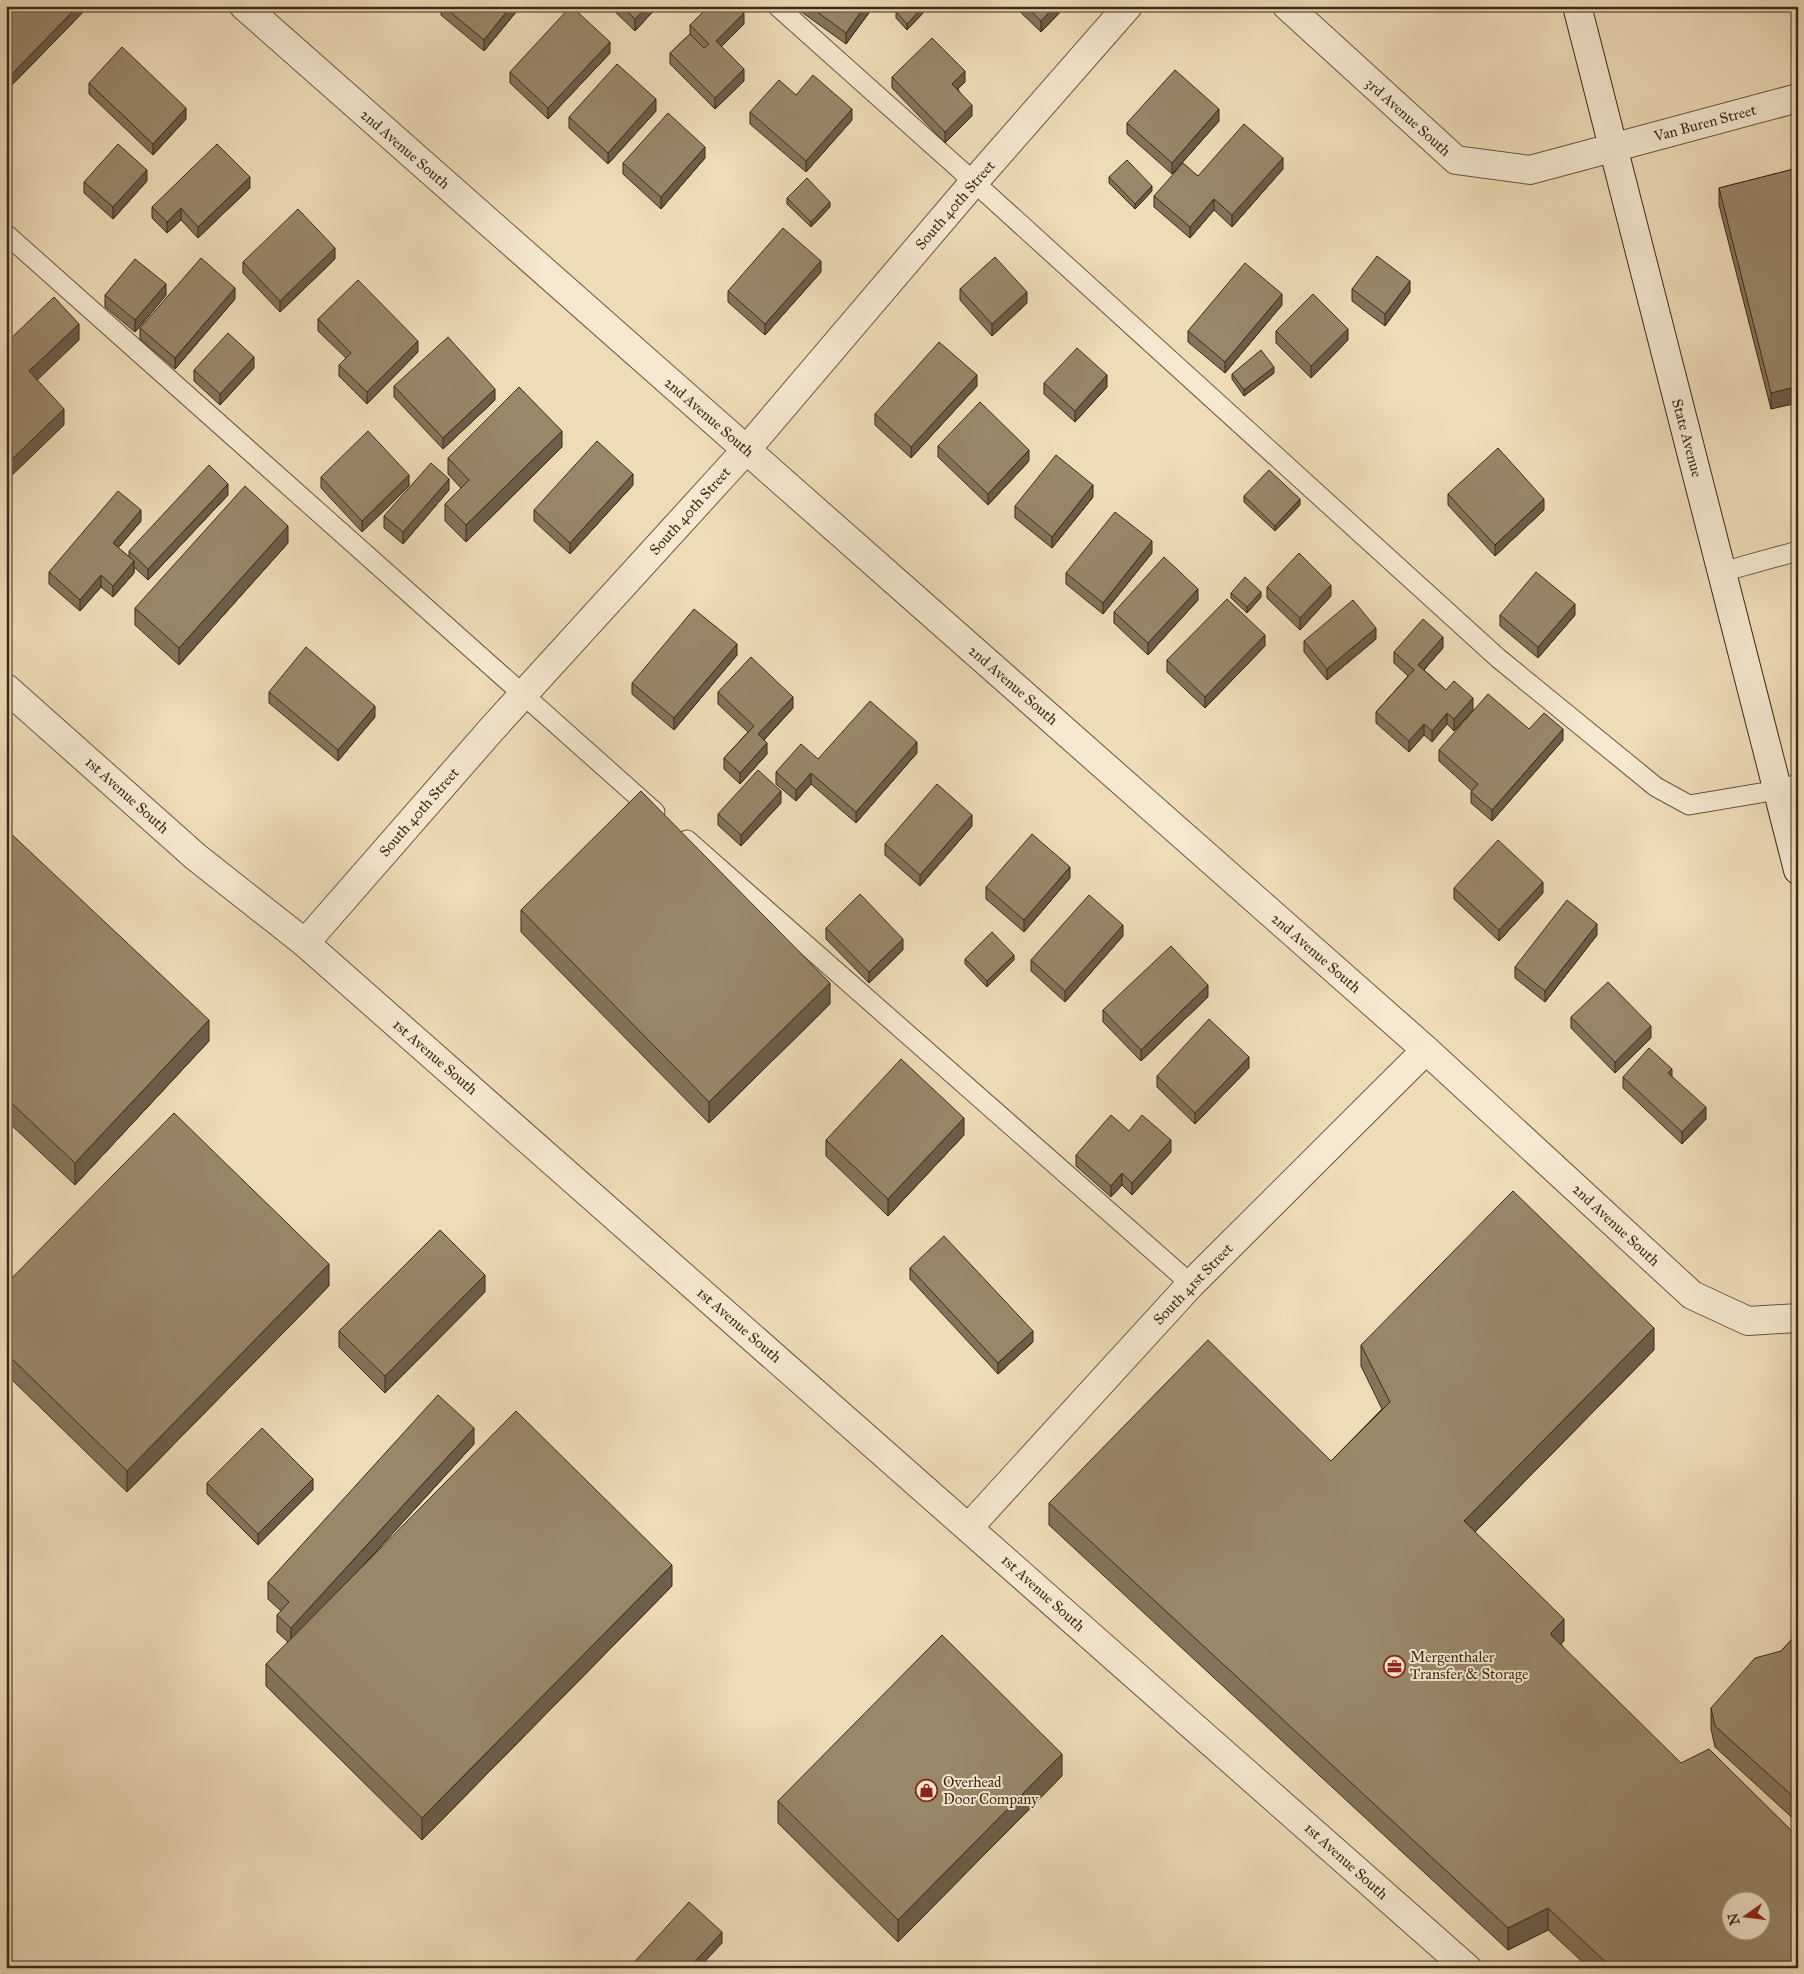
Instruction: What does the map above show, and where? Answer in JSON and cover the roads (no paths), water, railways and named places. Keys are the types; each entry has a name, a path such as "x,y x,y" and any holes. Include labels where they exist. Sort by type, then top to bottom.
{"street":[{"name":"2nd Avenue South","path":"244,6 1426,1050 1692,1295 1748,1322 1798,1318"},
{"name":"South 40th Street","path":"305,942 522,696 746,450 974,182 1128,6"},
{"name":"3rd Avenue South","path":"1287,6 1456,160 1530,170 1612,149"},
{"name":"State Avenue","path":"1577,6 1612,149 1722,572 1788,787 1798,870"},
{"name":"Van Buren Street","path":"1612,149 1798,98"},
{"name":"1st Avenue South","path":"6,688 196,857 305,942 970,1527 1466,1968"},
{"name":"South 41st Street","path":"970,1527 1191,1284 1426,1050"}],"lane":[{"path":"777,6 974,182 1498,658 1656,787 1689,805 1788,787"},
{"path":"6,234 522,696 1191,1284"},
{"path":"1722,572 1798,551"}],"place":[{"name":"Mergenthaler Transfer & Storage","path":"1394,1666"},
{"name":"Overhead Door Company","path":"927,1791"}]}
